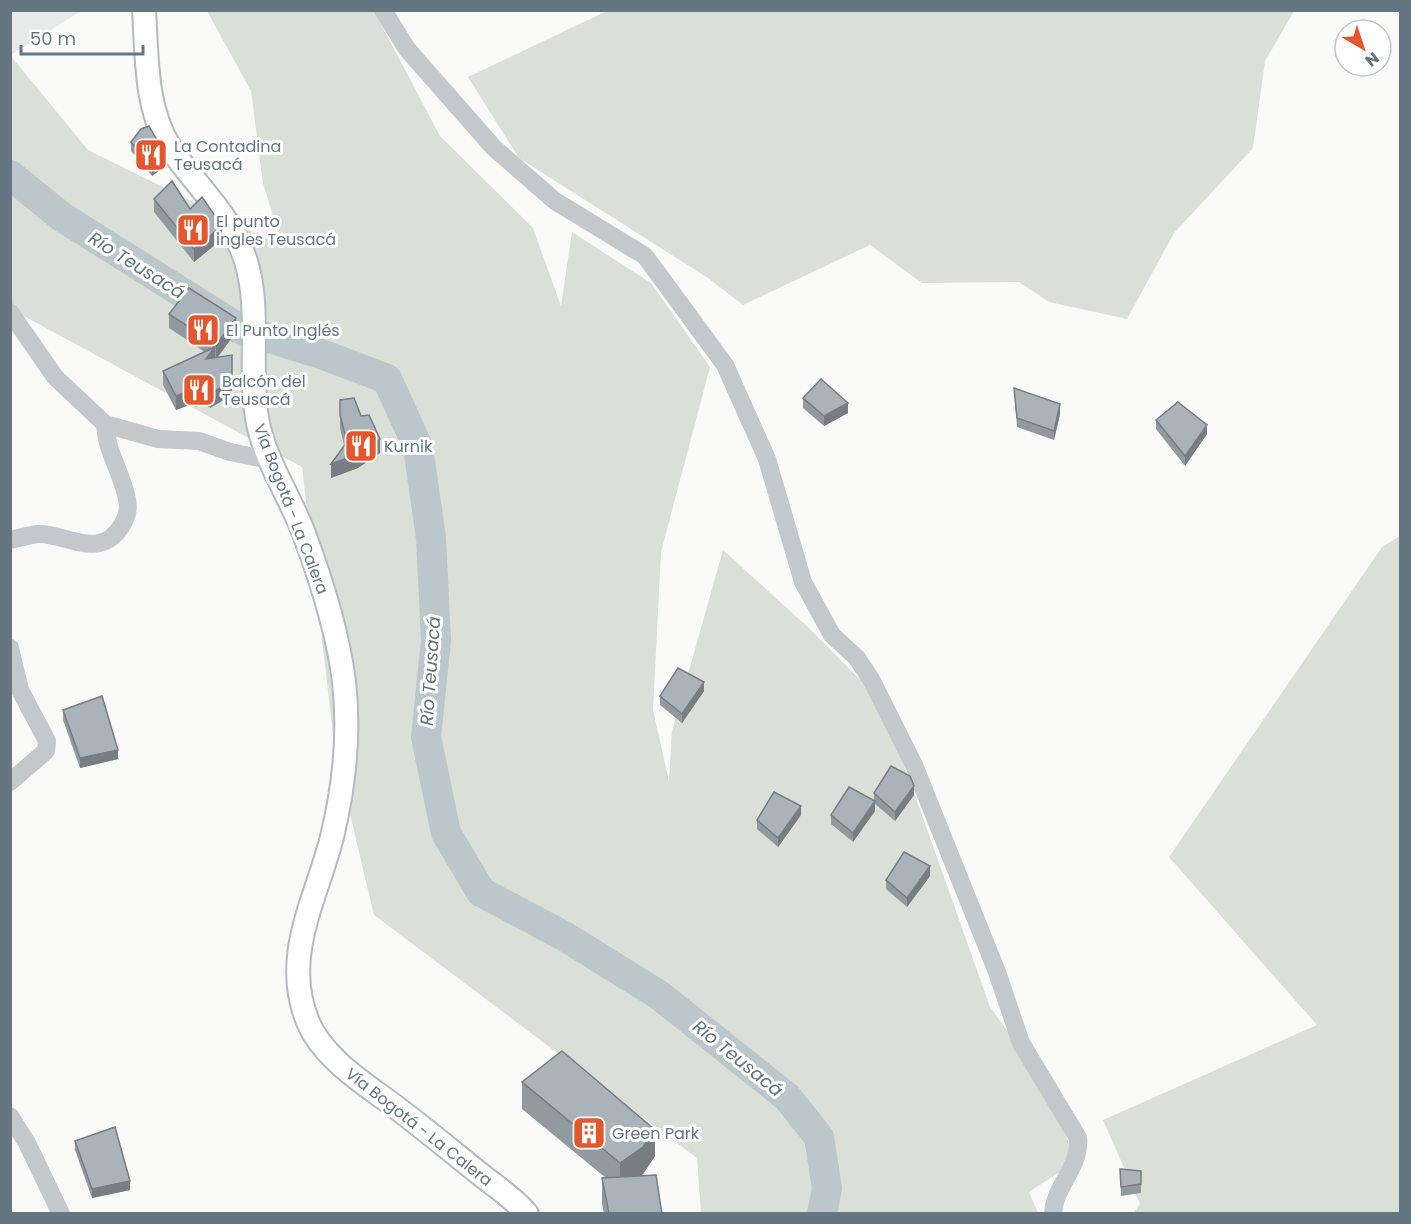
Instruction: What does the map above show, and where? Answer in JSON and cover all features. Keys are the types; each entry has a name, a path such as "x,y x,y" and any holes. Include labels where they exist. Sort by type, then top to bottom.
{"main road":[{"name":"Vía Bogotá - La Calera","path":"144,10 148,72 156,117 169,146 236,236 247,268 255,323 254,374 257,419 269,460 303,530 329,611 344,679 347,754 332,837 302,934 297,984 309,1025 342,1067 527,1214"}],"street":[{"path":"383,10 407,50 494,148 555,201 645,256 725,365 767,459 803,582 832,635 857,658 872,681 914,765 997,972 1021,1043 1078,1138 1079,1150 1054,1198 1053,1214"},
{"path":"10,312 55,377 105,424 158,439 199,441 230,452 269,460"},
{"path":"10,540 39,534 77,543 98,544 118,532 129,509 122,477 106,439 105,424"},
{"path":"10,648 20,690 47,741 46,751 10,782"},
{"path":"10,1116 27,1143 61,1214"}],"shaded area":[{"path":"11,10 81,10 81,11 11,55"},
{"path":"207,11 374,11 440,136 533,228 561,306 572,232 651,283 710,367 661,552 653,710 669,781 672,731 723,550 810,629 882,702 990,1007 1051,1091 1075,1162 1029,1192 1038,1213 701,1213 697,1158 374,915 335,751 302,467 11,309 10,55 88,150 282,246 263,183 251,91"},
{"path":"607,11 1294,11 1265,61 1253,148 1174,233 1127,319 1049,302 1019,282 922,283 870,245 743,305 708,278 519,158 468,77"},
{"path":"1400,536 1400,1213 1134,1213 1140,1204 1103,1120 1317,1025 1169,857 1382,547"}],"building":[{"name":"La Contadina Teusacá","path":"149,126 166,156 152,167 131,142 141,129"},
{"path":"172,181 190,209 202,197 222,226 194,249 154,199"},
{"path":"189,288 236,318 216,345 169,314"},
{"path":"215,347 206,359 232,355 232,381 210,394 205,390 195,394 192,390 176,396 163,371"},
{"path":"821,379 848,403 824,416 803,398"},
{"path":"1014,388 1060,404 1054,431 1017,418"},
{"path":"354,398 361,416 369,415 380,439 358,454 331,464 347,442 340,415 340,400"},
{"path":"1178,402 1207,425 1185,456 1156,420"},
{"path":"678,668 704,682 682,714 660,696"},
{"path":"102,696 118,750 80,758 63,710"},
{"path":"891,766 910,776 914,786 895,812 874,793"},
{"path":"849,787 875,801 853,833 831,815"},
{"path":"774,792 801,806 778,838 757,820"},
{"path":"904,852 930,866 907,898 886,880"},
{"path":"562,1051 655,1130 643,1147 620,1163 522,1082"},
{"path":"115,1127 130,1181 92,1189 75,1141"},
{"path":"1120,1169 1141,1171 1141,1184 1121,1187"},
{"path":"656,1175 662,1214 609,1214 602,1178"}],"waterway":[{"name":"Río Teusacá","path":"10,175 62,217 240,329 324,355 387,379 418,447 431,538 436,640 426,737 446,833 481,892 564,936 659,995 787,1097 819,1137 827,1188 822,1214"}],"place":[{"name":"La Contadina Teusacá","path":"151,155"},
{"name":"El punto ingles Teusacá","path":"193,230"},
{"name":"El Punto Inglés","path":"203,330"},
{"name":"Balcón del Teusacá","path":"199,390"},
{"name":"Kurnik","path":"361,446"},
{"name":"Green Park","path":"589,1133"}]}
